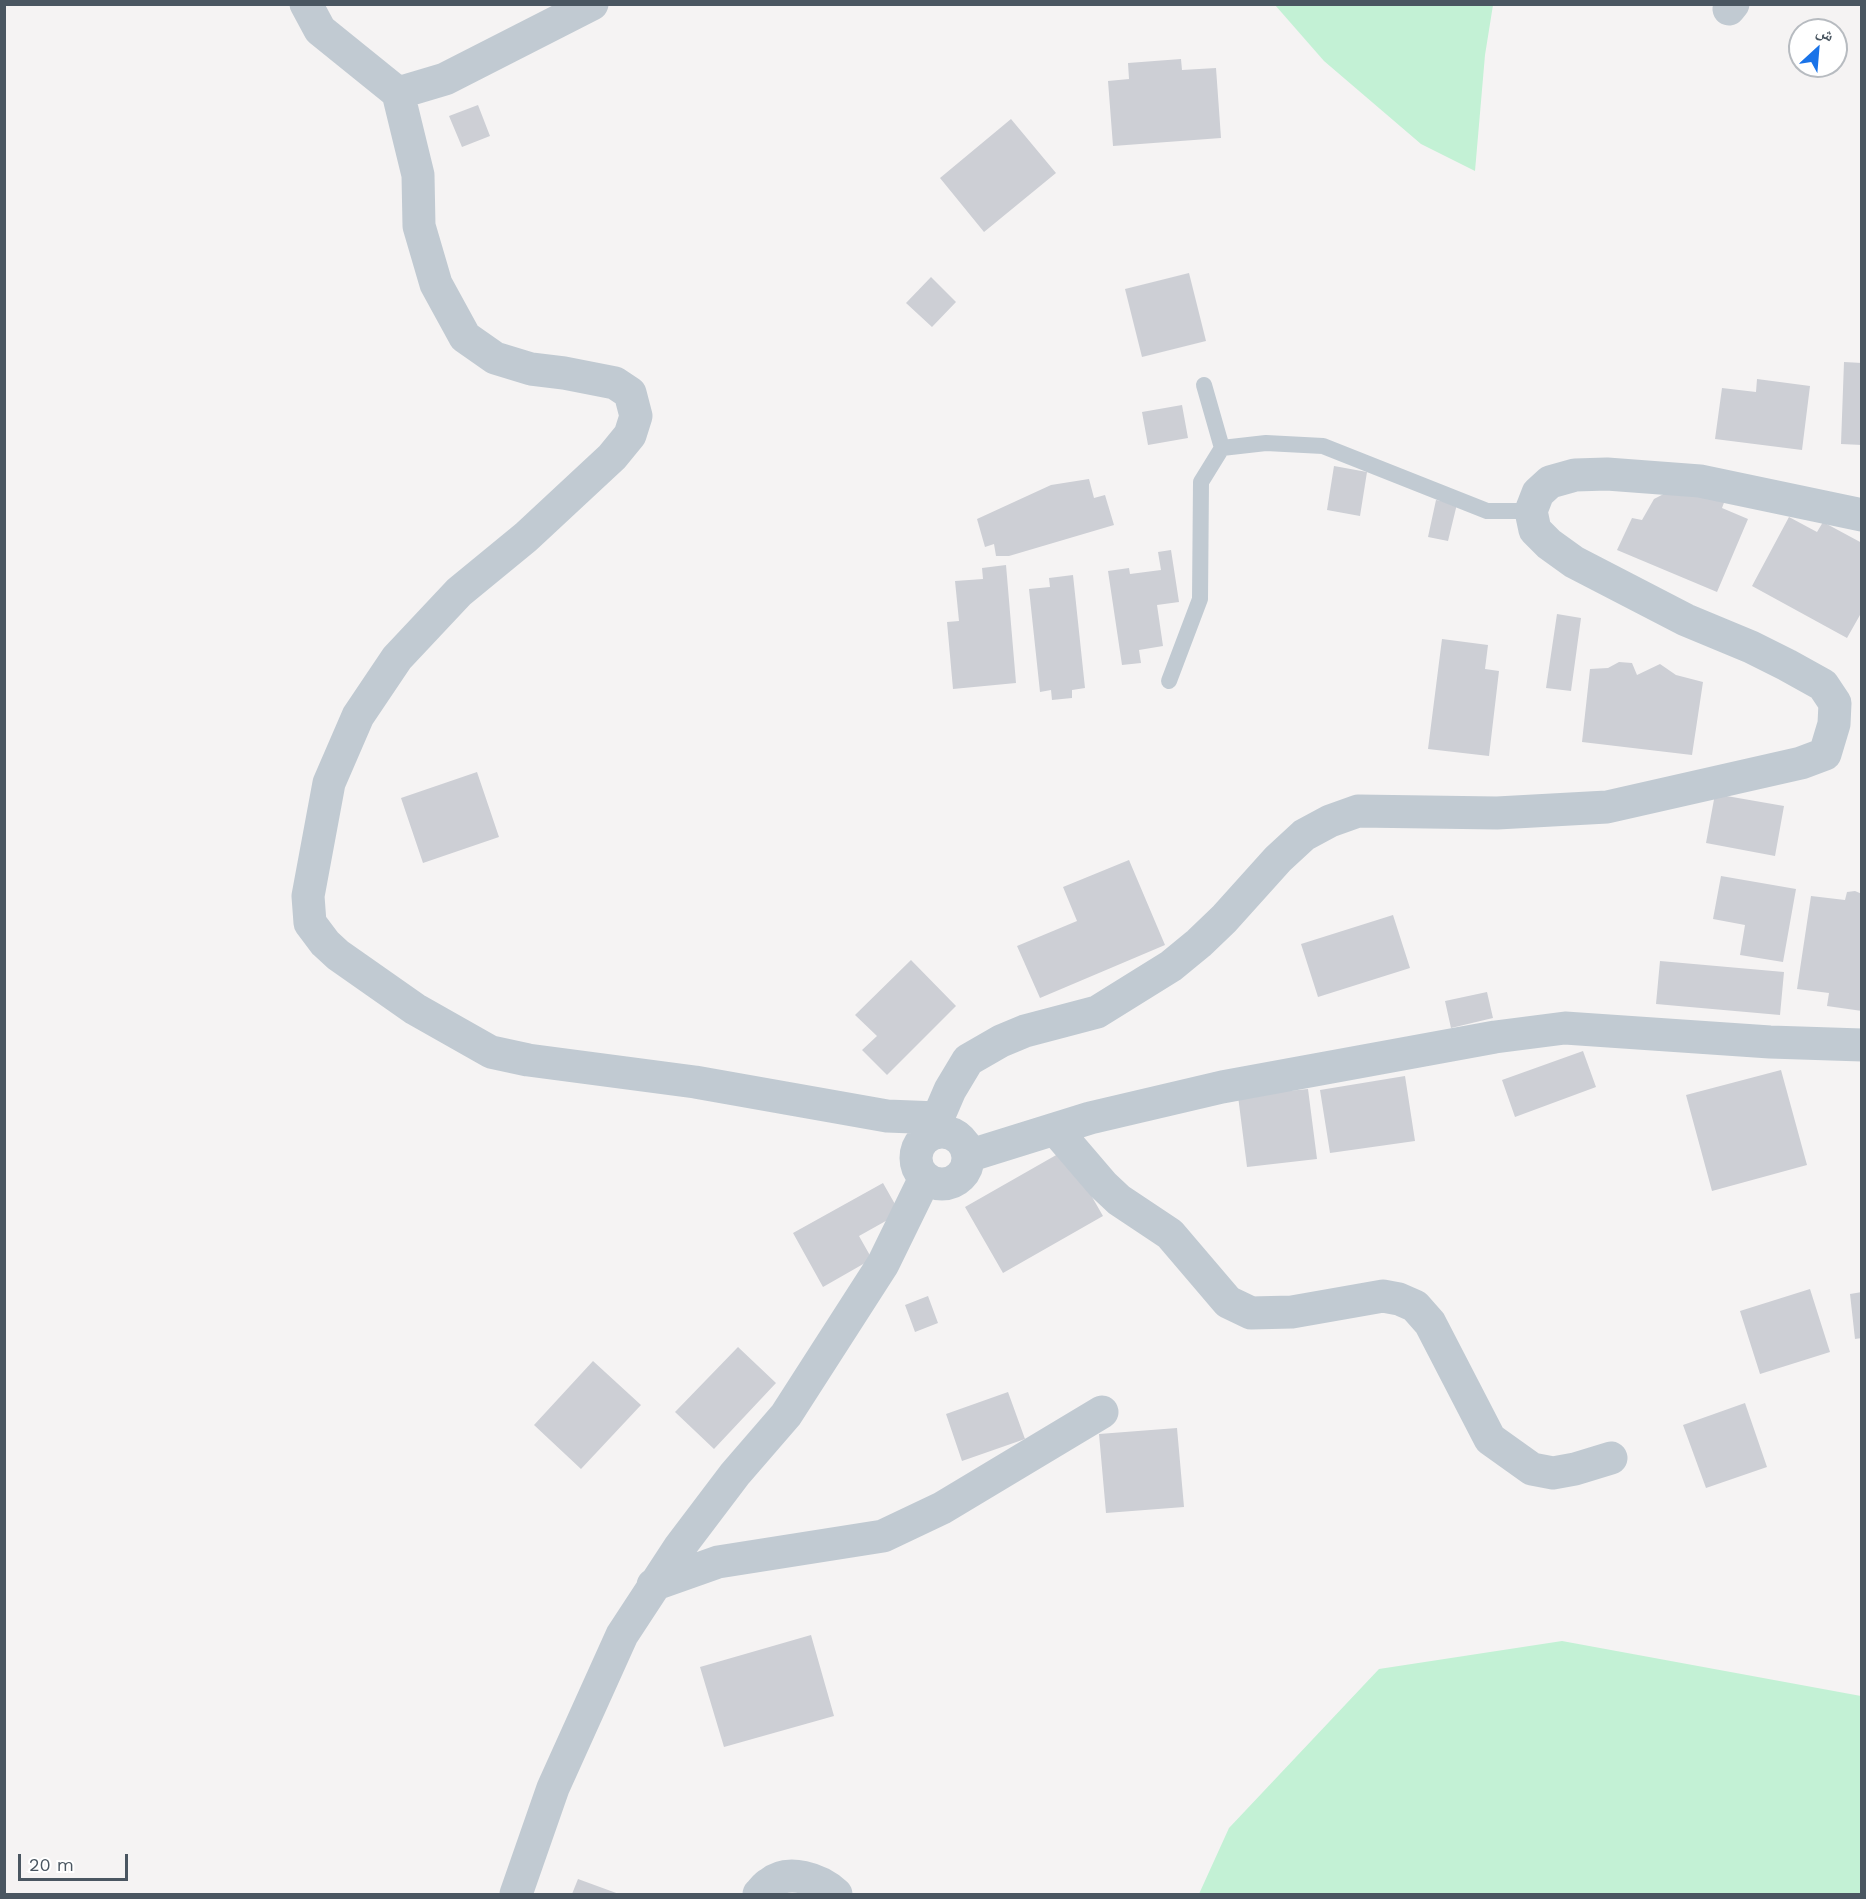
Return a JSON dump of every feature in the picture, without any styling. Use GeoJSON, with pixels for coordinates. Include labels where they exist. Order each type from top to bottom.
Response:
{"type":"FeatureCollection","features":[{"type":"Feature","properties":{"kind":"street"},"geometry":{"type":"LineString","coordinates":[[306,4],[320,30],[398,93],[418,175],[419,226],[436,284],[465,337],[495,358],[531,369],[615,383],[630,393],[636,416],[630,435],[612,457],[526,537],[459,592],[397,658],[358,716],[329,783],[308,896],[310,923],[338,955],[415,1009],[491,1052],[528,1060],[695,1082],[935,1126],[955,1136],[966,1148],[968,1156],[964,1172],[951,1183],[933,1182],[925,1178],[916,1162],[916,1154],[924,1139],[935,1126],[968,1060],[977,1053],[1025,1031],[1097,1012],[1147,982],[1199,943],[1248,894],[1278,859],[1304,835],[1330,821],[1358,811],[1497,813],[1607,807],[1801,763],[1825,754],[1833,724],[1835,703],[1823,685],[1760,651],[1686,620],[1574,562],[1549,544],[1535,530],[1531,511],[1538,493],[1550,482],[1575,475],[1607,474],[1700,481],[1862,515]]}},
{"type":"Feature","properties":{"kind":"street"},"geometry":{"type":"LineString","coordinates":[[398,93],[445,79],[592,4]]}},
{"type":"Feature","properties":{"kind":"street"},"geometry":{"type":"LineString","coordinates":[[968,1156],[1090,1118],[1222,1087],[1495,1037],[1565,1028],[1770,1042],[1862,1045]]}},
{"type":"Feature","properties":{"kind":"street"},"geometry":{"type":"LineString","coordinates":[[1055,1129],[1111,1193],[1170,1234],[1228,1302],[1251,1313],[1292,1312],[1383,1296],[1398,1299],[1415,1306],[1430,1323],[1490,1440],[1532,1469],[1553,1473],[1611,1458]]}},
{"type":"Feature","properties":{"kind":"street"},"geometry":{"type":"LineString","coordinates":[[516,1894],[554,1788],[586,1711],[622,1635],[653,1585],[735,1474],[786,1415],[883,1264],[925,1178]]}},
{"type":"Feature","properties":{"kind":"street"},"geometry":{"type":"LineString","coordinates":[[653,1585],[718,1562],[883,1536],[942,1508],[1102,1412]]}},
{"type":"Feature","properties":{"kind":"street"},"geometry":{"type":"LineString","coordinates":[[759,1894],[770,1882],[801,1876],[813,1880],[836,1894]]}},
{"type":"Feature","properties":{"kind":"lane"},"geometry":{"type":"LineString","coordinates":[[1168,681],[1200,598],[1201,482],[1222,448],[1204,385]]}},
{"type":"Feature","properties":{"kind":"lane"},"geometry":{"type":"LineString","coordinates":[[1222,448],[1266,443],[1323,446],[1487,511],[1531,511]]}},
{"type":"Feature","properties":{"kind":"green space"},"geometry":{"type":"Polygon","coordinates":[[[1275,5],[1493,5],[1485,55],[1475,171],[1421,144],[1324,61],[1275,5]]]}},
{"type":"Feature","properties":{"kind":"green space"},"geometry":{"type":"Polygon","coordinates":[[[1562,1641],[1861,1696],[1861,1894],[1199,1894],[1229,1828],[1379,1669],[1562,1641]]]}},
{"type":"Feature","properties":{"kind":"building"},"geometry":{"type":"Polygon","coordinates":[[[1181,59],[1182,70],[1216,68],[1221,138],[1113,146],[1108,81],[1129,79],[1128,63],[1181,59]]]}},
{"type":"Feature","properties":{"kind":"building"},"geometry":{"type":"Polygon","coordinates":[[[478,105],[490,136],[462,147],[449,116],[478,105]]]}},
{"type":"Feature","properties":{"kind":"building"},"geometry":{"type":"Polygon","coordinates":[[[1011,119],[1056,173],[984,232],[940,178],[1011,119]]]}},
{"type":"Feature","properties":{"kind":"building"},"geometry":{"type":"Polygon","coordinates":[[[1189,273],[1206,341],[1142,357],[1125,289],[1189,273]]]}},
{"type":"Feature","properties":{"kind":"building"},"geometry":{"type":"Polygon","coordinates":[[[931,277],[956,302],[932,327],[906,303],[931,277]]]}},
{"type":"Feature","properties":{"kind":"building"},"geometry":{"type":"Polygon","coordinates":[[[1844,362],[1862,363],[1862,445],[1841,444],[1844,362]]]}},
{"type":"Feature","properties":{"kind":"building"},"geometry":{"type":"Polygon","coordinates":[[[1757,379],[1810,386],[1802,450],[1715,439],[1722,388],[1756,392],[1757,379]]]}},
{"type":"Feature","properties":{"kind":"building"},"geometry":{"type":"Polygon","coordinates":[[[1182,405],[1188,438],[1148,445],[1142,412],[1182,405]]]}},
{"type":"Feature","properties":{"kind":"building"},"geometry":{"type":"Polygon","coordinates":[[[1334,466],[1367,472],[1360,516],[1327,510],[1334,466]]]}},
{"type":"Feature","properties":{"kind":"building"},"geometry":{"type":"Polygon","coordinates":[[[1089,479],[1094,498],[1105,495],[1114,525],[1009,556],[996,556],[994,544],[985,547],[977,519],[1051,485],[1089,479]]]}},
{"type":"Feature","properties":{"kind":"building"},"geometry":{"type":"Polygon","coordinates":[[[1683,484],[1725,500],[1722,508],[1748,519],[1717,592],[1617,550],[1632,518],[1642,520],[1654,499],[1683,484]]]}},
{"type":"Feature","properties":{"kind":"building"},"geometry":{"type":"Polygon","coordinates":[[[1436,500],[1457,504],[1448,541],[1428,537],[1436,500]]]}},
{"type":"Feature","properties":{"kind":"building"},"geometry":{"type":"Polygon","coordinates":[[[1789,517],[1817,532],[1823,522],[1862,543],[1862,616],[1860,615],[1847,638],[1752,586],[1789,517]]]}},
{"type":"Feature","properties":{"kind":"building"},"geometry":{"type":"Polygon","coordinates":[[[1171,550],[1179,602],[1157,605],[1163,646],[1139,650],[1141,663],[1122,665],[1108,571],[1129,568],[1130,574],[1161,570],[1158,552],[1171,550]]]}},
{"type":"Feature","properties":{"kind":"building"},"geometry":{"type":"Polygon","coordinates":[[[1006,565],[1016,683],[953,689],[947,622],[959,621],[955,581],[983,579],[982,568],[1006,565]]]}},
{"type":"Feature","properties":{"kind":"building"},"geometry":{"type":"Polygon","coordinates":[[[1073,575],[1085,688],[1072,690],[1072,698],[1052,700],[1051,690],[1040,692],[1029,589],[1050,587],[1049,578],[1073,575]]]}},
{"type":"Feature","properties":{"kind":"building"},"geometry":{"type":"Polygon","coordinates":[[[1557,614],[1581,618],[1571,691],[1546,688],[1557,614]]]}},
{"type":"Feature","properties":{"kind":"building"},"geometry":{"type":"Polygon","coordinates":[[[1442,639],[1488,645],[1485,669],[1499,671],[1489,756],[1428,749],[1442,639]]]}},
{"type":"Feature","properties":{"kind":"building"},"geometry":{"type":"Polygon","coordinates":[[[1619,662],[1632,663],[1637,675],[1660,664],[1676,675],[1703,682],[1692,755],[1582,742],[1590,669],[1608,668],[1619,662]]]}},
{"type":"Feature","properties":{"kind":"building"},"geometry":{"type":"Polygon","coordinates":[[[477,772],[499,837],[423,863],[401,798],[477,772]]]}},
{"type":"Feature","properties":{"kind":"building"},"geometry":{"type":"Polygon","coordinates":[[[1715,794],[1784,806],[1775,856],[1706,843],[1715,794]]]}},
{"type":"Feature","properties":{"kind":"building"},"geometry":{"type":"Polygon","coordinates":[[[1129,860],[1165,945],[1040,998],[1017,946],[1077,921],[1063,887],[1129,860]]]}},
{"type":"Feature","properties":{"kind":"building"},"geometry":{"type":"Polygon","coordinates":[[[1721,876],[1796,889],[1783,962],[1740,955],[1745,925],[1713,919],[1721,876]]]}},
{"type":"Feature","properties":{"kind":"building"},"geometry":{"type":"Polygon","coordinates":[[[1855,891],[1862,894],[1862,1011],[1827,1006],[1829,993],[1797,989],[1811,896],[1845,900],[1847,892],[1855,891]]]}},
{"type":"Feature","properties":{"kind":"building"},"geometry":{"type":"Polygon","coordinates":[[[1393,915],[1410,968],[1318,997],[1301,944],[1393,915]]]}},
{"type":"Feature","properties":{"kind":"building"},"geometry":{"type":"Polygon","coordinates":[[[911,960],[956,1006],[887,1075],[862,1050],[877,1036],[855,1015],[911,960]]]}},
{"type":"Feature","properties":{"kind":"building"},"geometry":{"type":"Polygon","coordinates":[[[1660,961],[1784,972],[1780,1015],[1656,1004],[1660,961]]]}},
{"type":"Feature","properties":{"kind":"building"},"geometry":{"type":"Polygon","coordinates":[[[1487,992],[1493,1018],[1451,1028],[1445,1001],[1487,992]]]}},
{"type":"Feature","properties":{"kind":"building"},"geometry":{"type":"Polygon","coordinates":[[[1583,1051],[1596,1087],[1515,1117],[1502,1080],[1583,1051]]]}},
{"type":"Feature","properties":{"kind":"building"},"geometry":{"type":"Polygon","coordinates":[[[1781,1070],[1807,1165],[1712,1191],[1686,1095],[1781,1070]]]}},
{"type":"Feature","properties":{"kind":"building"},"geometry":{"type":"Polygon","coordinates":[[[1405,1076],[1415,1141],[1330,1153],[1320,1090],[1405,1076]]]}},
{"type":"Feature","properties":{"kind":"building"},"geometry":{"type":"Polygon","coordinates":[[[1308,1089],[1317,1159],[1247,1167],[1238,1096],[1308,1089]]]}},
{"type":"Feature","properties":{"kind":"building"},"geometry":{"type":"Polygon","coordinates":[[[1065,1150],[1103,1216],[1003,1273],[965,1207],[1065,1150]]]}},
{"type":"Feature","properties":{"kind":"building"},"geometry":{"type":"Polygon","coordinates":[[[883,1183],[900,1213],[859,1236],[872,1259],[823,1287],[793,1233],[883,1183]]]}},
{"type":"Feature","properties":{"kind":"building"},"geometry":{"type":"Polygon","coordinates":[[[1810,1289],[1830,1352],[1760,1374],[1740,1311],[1810,1289]]]}},
{"type":"Feature","properties":{"kind":"building"},"geometry":{"type":"Polygon","coordinates":[[[1862,1292],[1862,1338],[1855,1339],[1850,1294],[1862,1292]]]}},
{"type":"Feature","properties":{"kind":"building"},"geometry":{"type":"Polygon","coordinates":[[[928,1296],[938,1323],[915,1332],[905,1305],[928,1296]]]}},
{"type":"Feature","properties":{"kind":"building"},"geometry":{"type":"Polygon","coordinates":[[[738,1347],[776,1383],[714,1449],[675,1412],[738,1347]]]}},
{"type":"Feature","properties":{"kind":"building"},"geometry":{"type":"Polygon","coordinates":[[[593,1361],[641,1405],[581,1469],[534,1425],[593,1361]]]}},
{"type":"Feature","properties":{"kind":"building"},"geometry":{"type":"Polygon","coordinates":[[[1008,1392],[1025,1439],[962,1461],[946,1414],[1008,1392]]]}},
{"type":"Feature","properties":{"kind":"building"},"geometry":{"type":"Polygon","coordinates":[[[1745,1403],[1767,1467],[1706,1488],[1683,1425],[1745,1403]]]}},
{"type":"Feature","properties":{"kind":"building"},"geometry":{"type":"Polygon","coordinates":[[[1177,1428],[1184,1507],[1106,1513],[1099,1434],[1177,1428]]]}},
{"type":"Feature","properties":{"kind":"building"},"geometry":{"type":"Polygon","coordinates":[[[811,1635],[834,1716],[724,1747],[700,1667],[811,1635]]]}},
{"type":"Feature","properties":{"kind":"building"},"geometry":{"type":"Polygon","coordinates":[[[578,1879],[619,1894],[572,1894],[578,1879]]]}}]}
